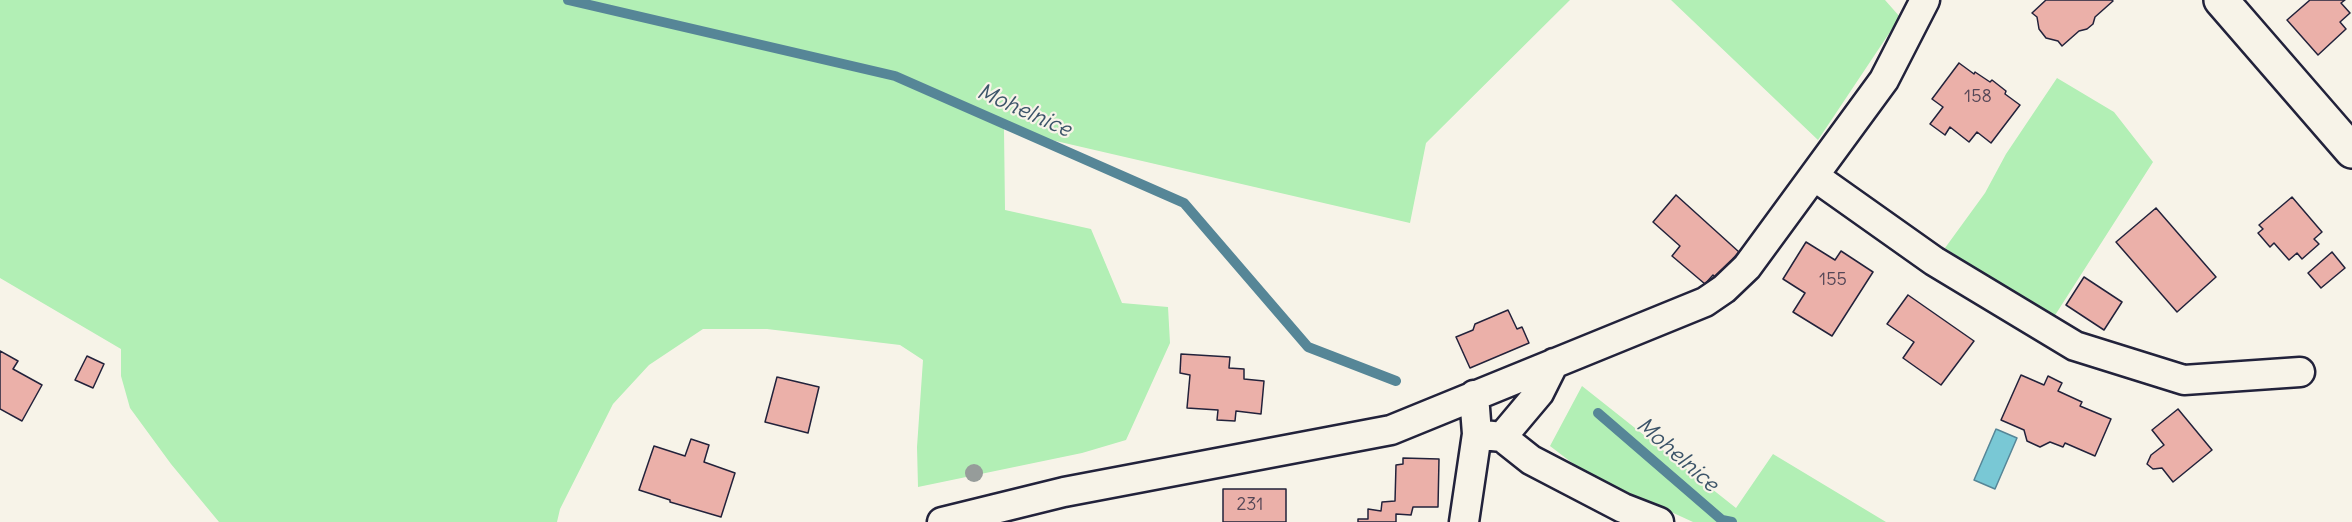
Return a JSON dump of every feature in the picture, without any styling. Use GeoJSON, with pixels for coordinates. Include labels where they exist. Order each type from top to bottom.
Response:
{"type":"FeatureCollection","features":[{"type":"Feature","properties":{"kind":"main road"},"geometry":{"type":"LineString","coordinates":[[2221,0],[2352,151]]}},
{"type":"Feature","properties":{"kind":"street"},"geometry":{"type":"LineString","coordinates":[[942,522],[1064,492],[1391,430],[1705,302],[1724,290],[1747,267],[1884,80],[1925,0]]}},
{"type":"Feature","properties":{"kind":"street"},"geometry":{"type":"LineString","coordinates":[[1814,176],[1934,261],[2075,346],[2184,381],[2300,372]]}},
{"type":"Feature","properties":{"kind":"street"},"geometry":{"type":"LineString","coordinates":[[1464,522],[1489,435],[1539,393],[1554,363]]}},
{"type":"Feature","properties":{"kind":"street"},"geometry":{"type":"LineString","coordinates":[[1474,395],[1489,435],[1531,460],[1623,508],[1659,522]]}},
{"type":"Feature","properties":{"kind":"green space"},"geometry":{"type":"Polygon","coordinates":[[[0,0],[1570,0],[1426,143],[1410,223],[1004,129],[1005,210],[1091,229],[1122,303],[1168,307],[1170,343],[1126,440],[1082,453],[918,487],[917,447],[923,360],[900,345],[767,329],[703,329],[649,365],[613,404],[560,509],[557,522],[219,522],[171,464],[130,408],[121,376],[121,349],[0,278],[0,0]]]}},
{"type":"Feature","properties":{"kind":"green space"},"geometry":{"type":"Polygon","coordinates":[[[1671,0],[1885,0],[1900,17],[1818,140],[1671,0]]]}},
{"type":"Feature","properties":{"kind":"green space"},"geometry":{"type":"Polygon","coordinates":[[[2057,78],[2114,112],[2153,162],[2052,320],[1945,248],[1985,193],[2006,154],[2057,78]]]}},
{"type":"Feature","properties":{"kind":"green space"},"geometry":{"type":"Polygon","coordinates":[[[1582,386],[1736,508],[1773,454],[1886,522],[1693,522],[1584,472],[1550,446],[1582,386]]]}},
{"type":"Feature","properties":{"kind":"water"},"geometry":{"type":"Polygon","coordinates":[[[1996,429],[2017,438],[1995,489],[1974,480],[1996,429]]]}},
{"type":"Feature","properties":{"kind":"building"},"geometry":{"type":"Polygon","coordinates":[[[2046,0],[2113,1],[2095,17],[2093,24],[2079,31],[2062,46],[2058,41],[2046,38],[2039,29],[2037,17],[2032,13],[2046,0]]]}},
{"type":"Feature","properties":{"kind":"building"},"geometry":{"type":"Polygon","coordinates":[[[2310,0],[2345,0],[2341,3],[2350,13],[2340,22],[2346,29],[2318,55],[2287,20],[2310,0]]]}},
{"type":"Feature","properties":{"kind":"building"},"geometry":{"type":"Polygon","coordinates":[[[1959,63],[1974,74],[1975,72],[1990,82],[1992,80],[2020,105],[1991,143],[1977,132],[1969,142],[1950,127],[1945,135],[1930,124],[1943,107],[1932,99],[1959,63]]]}},
{"type":"Feature","properties":{"kind":"building"},"geometry":{"type":"Polygon","coordinates":[[[1676,195],[1739,252],[1716,278],[1713,275],[1705,284],[1672,256],[1680,246],[1653,222],[1676,195]]]}},
{"type":"Feature","properties":{"kind":"building"},"geometry":{"type":"Polygon","coordinates":[[[2292,197],[2322,232],[2314,239],[2319,244],[2302,259],[2297,253],[2289,260],[2274,243],[2270,247],[2258,233],[2263,229],[2259,225],[2292,197]]]}},
{"type":"Feature","properties":{"kind":"building"},"geometry":{"type":"Polygon","coordinates":[[[2156,208],[2216,277],[2177,312],[2116,242],[2156,208]]]}},
{"type":"Feature","properties":{"kind":"building"},"geometry":{"type":"Polygon","coordinates":[[[1806,242],[1835,260],[1841,251],[1873,272],[1832,336],[1793,312],[1805,293],[1783,279],[1806,242]]]}},
{"type":"Feature","properties":{"kind":"building"},"geometry":{"type":"Polygon","coordinates":[[[2332,252],[2345,268],[2321,288],[2308,273],[2332,252]]]}},
{"type":"Feature","properties":{"kind":"building"},"geometry":{"type":"Polygon","coordinates":[[[2084,277],[2122,302],[2104,330],[2066,305],[2084,277]]]}},
{"type":"Feature","properties":{"kind":"building"},"geometry":{"type":"Polygon","coordinates":[[[1908,295],[1974,341],[1941,385],[1903,358],[1914,342],[1887,324],[1908,295]]]}},
{"type":"Feature","properties":{"kind":"building"},"geometry":{"type":"Polygon","coordinates":[[[1508,310],[1517,329],[1522,327],[1529,343],[1470,368],[1456,337],[1473,330],[1475,324],[1508,310]]]}},
{"type":"Feature","properties":{"kind":"building"},"geometry":{"type":"Polygon","coordinates":[[[0,351],[18,361],[13,369],[42,385],[22,421],[0,409],[0,351]]]}},
{"type":"Feature","properties":{"kind":"building"},"geometry":{"type":"Polygon","coordinates":[[[1181,354],[1230,357],[1229,368],[1244,369],[1244,379],[1264,381],[1261,414],[1236,411],[1235,421],[1217,420],[1218,410],[1187,408],[1190,375],[1180,373],[1181,354]]]}},
{"type":"Feature","properties":{"kind":"building"},"geometry":{"type":"Polygon","coordinates":[[[87,356],[104,364],[93,388],[75,380],[87,356]]]}},
{"type":"Feature","properties":{"kind":"building"},"geometry":{"type":"Polygon","coordinates":[[[2021,375],[2044,385],[2048,376],[2062,383],[2058,391],[2082,402],[2080,406],[2111,419],[2095,456],[2065,443],[2063,447],[2050,442],[2040,447],[2027,441],[2024,430],[2001,420],[2021,375]]]}},
{"type":"Feature","properties":{"kind":"building"},"geometry":{"type":"Polygon","coordinates":[[[777,377],[819,387],[808,433],[765,422],[777,377]]]}},
{"type":"Feature","properties":{"kind":"building"},"geometry":{"type":"Polygon","coordinates":[[[2178,409],[2212,450],[2173,482],[2162,468],[2153,469],[2147,464],[2151,455],[2164,445],[2152,430],[2178,409]]]}},
{"type":"Feature","properties":{"kind":"building"},"geometry":{"type":"Polygon","coordinates":[[[691,439],[709,445],[704,462],[735,473],[721,517],[639,490],[654,446],[685,456],[691,439]]]}},
{"type":"Feature","properties":{"kind":"building"},"geometry":{"type":"Polygon","coordinates":[[[1403,458],[1439,459],[1438,507],[1413,507],[1411,515],[1396,514],[1396,522],[1358,522],[1358,519],[1368,519],[1368,509],[1381,511],[1382,502],[1395,501],[1396,465],[1403,464],[1403,458]]]}},
{"type":"Feature","properties":{"kind":"building"},"geometry":{"type":"Polygon","coordinates":[[[1223,489],[1286,489],[1286,522],[1223,522],[1223,489]]]}},
{"type":"Feature","properties":{"kind":"waterway","name":"Mohelnice"},"geometry":{"type":"LineString","coordinates":[[568,0],[895,76],[1184,203],[1308,347],[1396,381]]}},
{"type":"Feature","properties":{"kind":"waterway","name":"Mohelnice"},"geometry":{"type":"LineString","coordinates":[[1598,413],[1722,520],[1732,522]]}}]}
